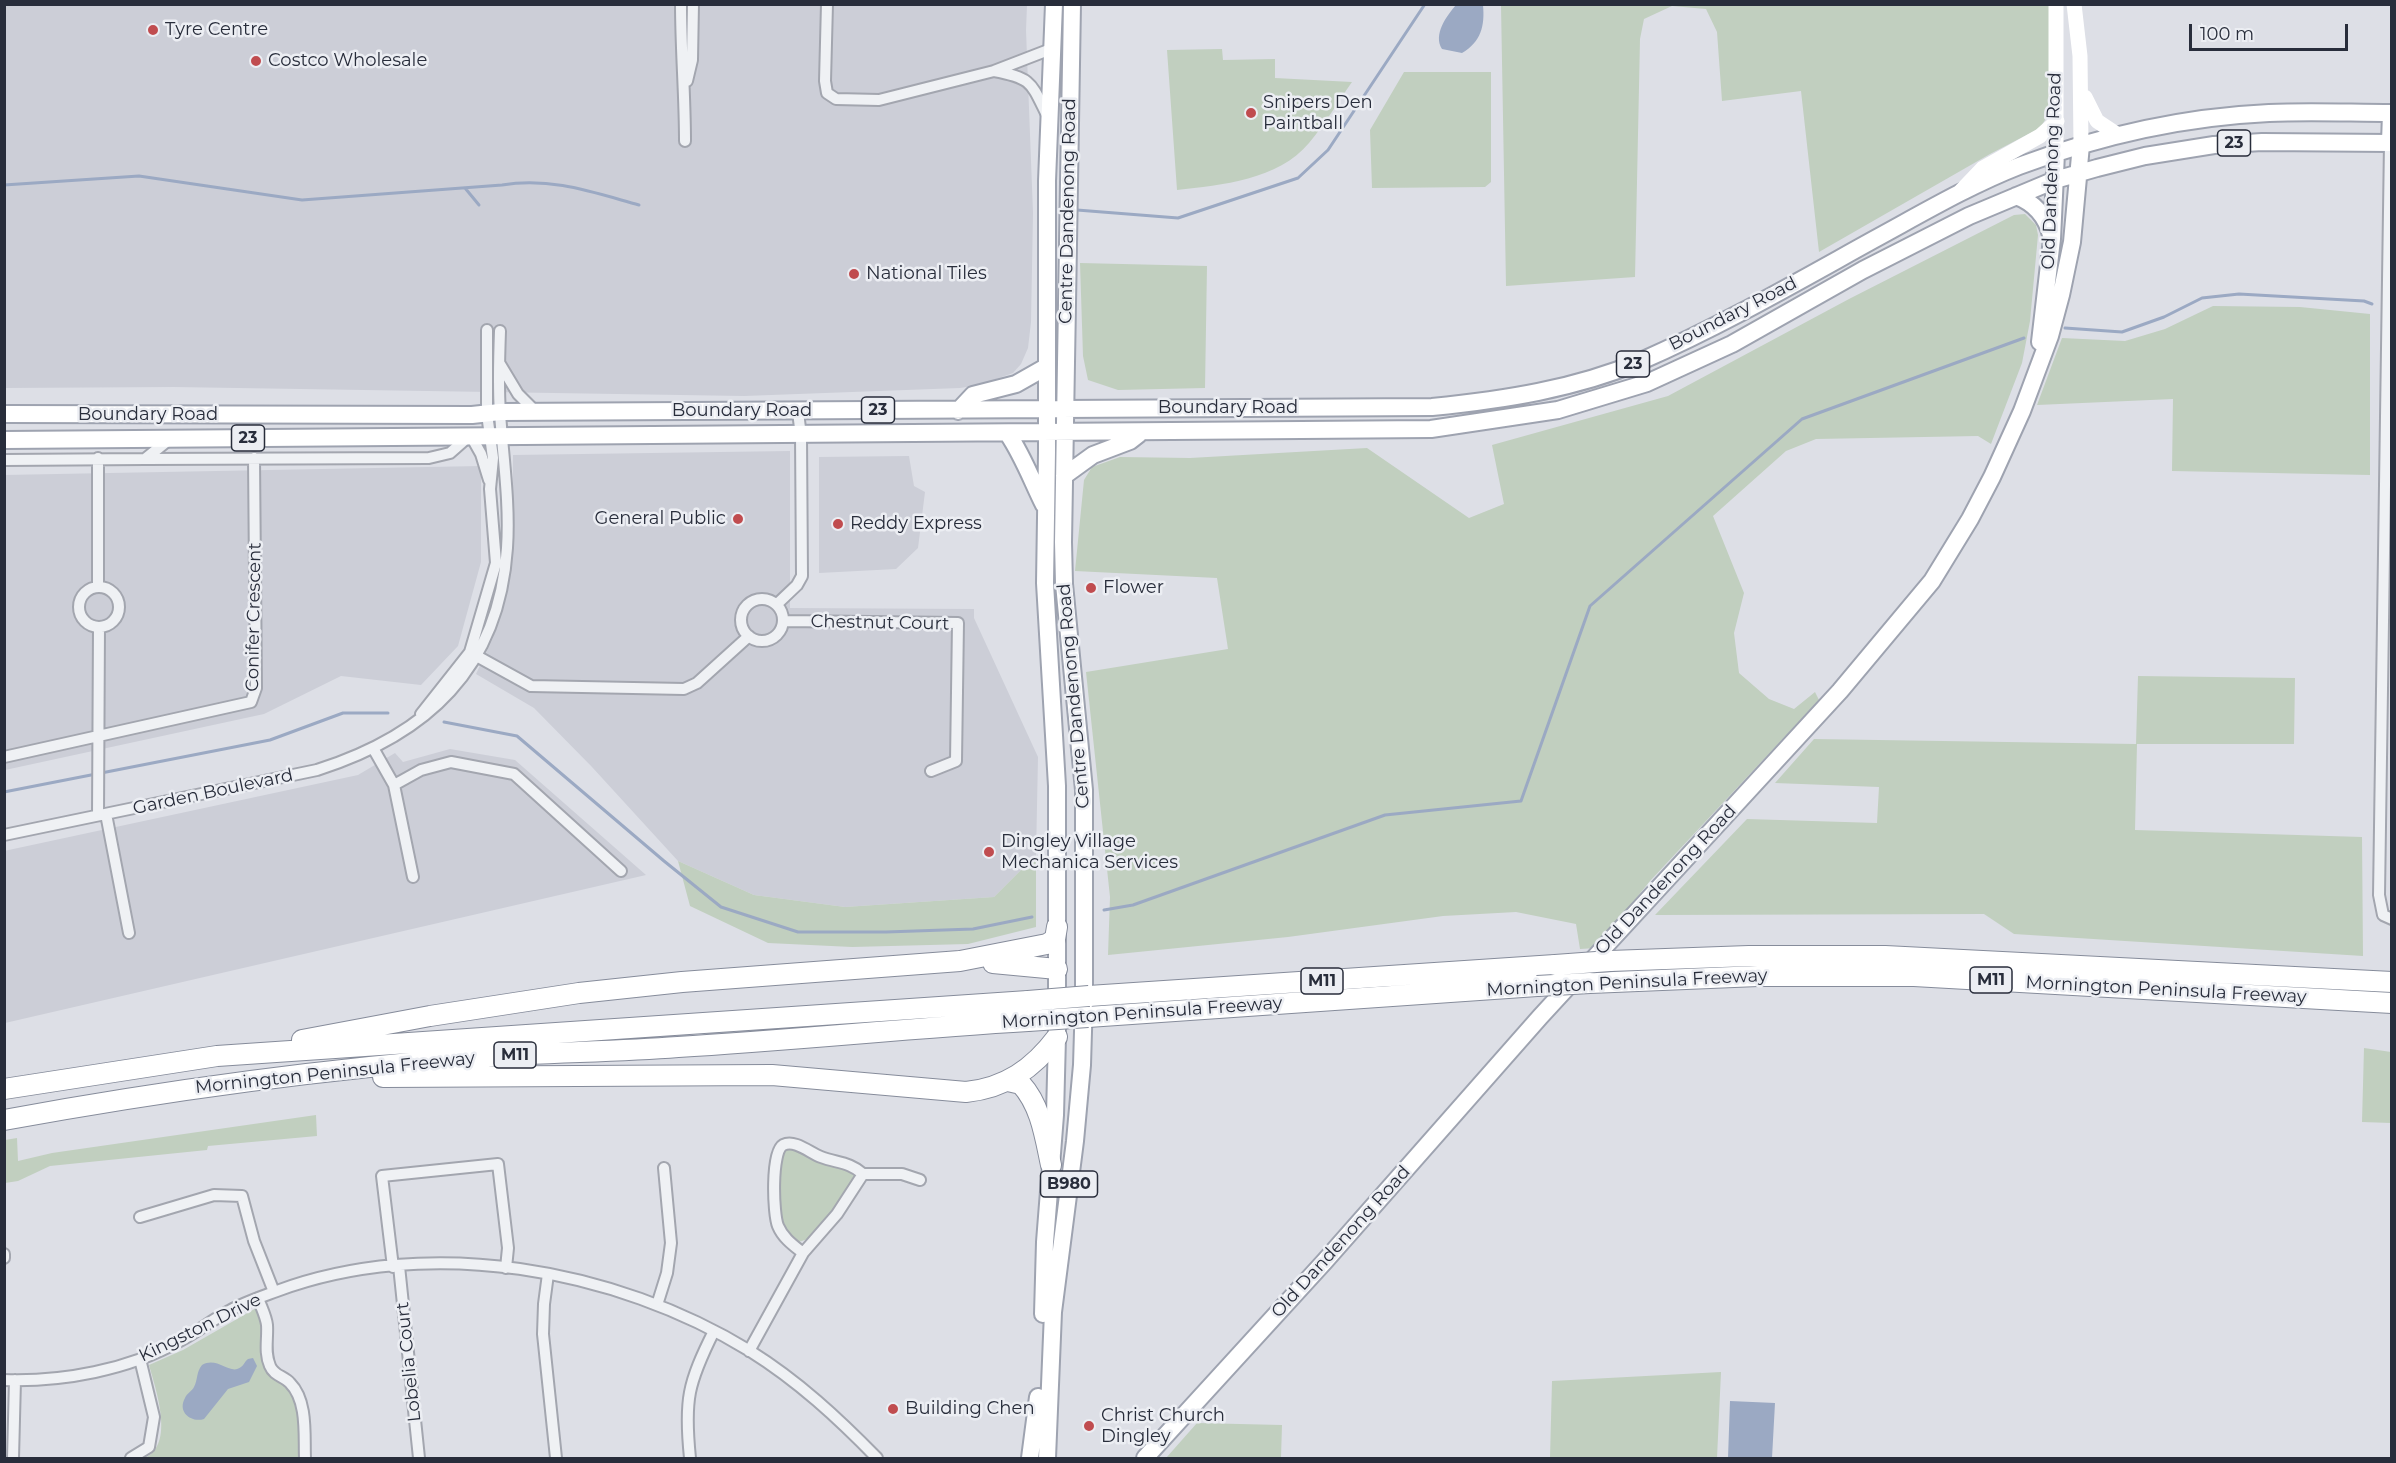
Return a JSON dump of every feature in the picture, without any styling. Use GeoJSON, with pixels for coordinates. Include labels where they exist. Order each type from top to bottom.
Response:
{"type":"FeatureCollection","features":[{"type":"Feature","properties":{"kind":"highway"},"geometry":{"type":"LineString","coordinates":[[217,1056],[430,1016],[579,993],[682,982],[960,961],[1047,944],[1055,939],[1057,927]]}},
{"type":"Feature","properties":{"kind":"highway","name":"Mornington Peninsula Freeway"},"geometry":{"type":"LineString","coordinates":[[4,1119],[85,1105],[291,1077],[481,1057],[675,1048],[1028,1021],[1086,1002],[1610,961],[1749,956],[1885,956],[2391,982]]}},
{"type":"Feature","properties":{"kind":"highway"},"geometry":{"type":"LineString","coordinates":[[960,961],[1057,969]]}},
{"type":"Feature","properties":{"kind":"highway","name":"Mornington Peninsula Freeway"},"geometry":{"type":"LineString","coordinates":[[4,1089],[217,1056],[1028,1000],[1086,1002],[1758,976],[1914,976],[2391,1003]]}},
{"type":"Feature","properties":{"kind":"highway"},"geometry":{"type":"LineString","coordinates":[[291,1077],[772,1075],[966,1092],[992,1088],[1008,1081],[1041,1057],[1056,1037]]}},
{"type":"Feature","properties":{"kind":"highway"},"geometry":{"type":"LineString","coordinates":[[1008,1081],[1022,1084],[1034,1103],[1051,1165]]}},
{"type":"Feature","properties":{"kind":"main road","name":"Centre Dandenong Road"},"geometry":{"type":"LineString","coordinates":[[1030,1458],[1040,1374],[1045,1242],[1055,1115],[1057,786],[1046,625],[1048,117],[1054,4]]}},
{"type":"Feature","properties":{"kind":"main road","name":"Centre Dandenong Road"},"geometry":{"type":"LineString","coordinates":[[1047,1458],[1052,1332],[1060,1244],[1075,1141],[1086,1002],[1084,790],[1064,584],[1072,4]]}},
{"type":"Feature","properties":{"kind":"main road","name":"Old Dandenong Road"},"geometry":{"type":"LineString","coordinates":[[2036,372],[2052,239],[2056,153],[2056,4]]}},
{"type":"Feature","properties":{"kind":"main road","name":"Old Dandenong Road"},"geometry":{"type":"LineString","coordinates":[[1145,1458],[1325,1261],[1540,1017],[1840,691],[1932,581],[1970,519],[2008,443],[2052,329],[2061,295],[2072,242],[2081,145],[2081,89],[2074,4]]}},
{"type":"Feature","properties":{"kind":"main road"},"geometry":{"type":"LineString","coordinates":[[2081,89],[2094,118],[2118,135]]}},
{"type":"Feature","properties":{"kind":"main road","name":"Boundary Road"},"geometry":{"type":"LineString","coordinates":[[4,414],[1432,407],[1495,400],[1558,388],[1639,362],[1717,325],[1961,191],[2056,153],[2118,135],[2194,120],[2269,113],[2391,113]]}},
{"type":"Feature","properties":{"kind":"main road"},"geometry":{"type":"LineString","coordinates":[[2391,113],[2391,143]]}},
{"type":"Feature","properties":{"kind":"main road"},"geometry":{"type":"LineString","coordinates":[[1961,191],[1983,168],[2040,136],[2056,121]]}},
{"type":"Feature","properties":{"kind":"main road","name":"Boundary Road"},"geometry":{"type":"LineString","coordinates":[[4,441],[1431,429],[1558,410],[1647,383],[1732,344],[1863,270],[1935,233],[2055,180],[2145,156],[2214,145],[2262,142],[2391,143]]}},
{"type":"Feature","properties":{"kind":"main road"},"geometry":{"type":"LineString","coordinates":[[2016,196],[2030,202],[2037,209],[2048,224],[2052,239]]}},
{"type":"Feature","properties":{"kind":"main road"},"geometry":{"type":"LineString","coordinates":[[958,411],[973,395],[1016,384],[1046,367]]}},
{"type":"Feature","properties":{"kind":"main road"},"geometry":{"type":"LineString","coordinates":[[803,411],[820,424],[841,435]]}},
{"type":"Feature","properties":{"kind":"main road"},"geometry":{"type":"LineString","coordinates":[[1047,472],[1064,474],[1093,455],[1130,441],[1142,432]]}},
{"type":"Feature","properties":{"kind":"main road"},"geometry":{"type":"LineString","coordinates":[[1008,434],[1022,454],[1046,507]]}},
{"type":"Feature","properties":{"kind":"main road"},"geometry":{"type":"LineString","coordinates":[[1056,1037],[1086,1002],[1071,978],[1057,969]]}},
{"type":"Feature","properties":{"kind":"street"},"geometry":{"type":"LineString","coordinates":[[681,4],[681,60],[685,88],[684,141]]}},
{"type":"Feature","properties":{"kind":"street"},"geometry":{"type":"LineString","coordinates":[[685,88],[692,60],[693,4]]}},
{"type":"Feature","properties":{"kind":"street"},"geometry":{"type":"LineString","coordinates":[[827,4],[825,81],[827,93],[836,99],[879,100],[994,71],[1051,49]]}},
{"type":"Feature","properties":{"kind":"street"},"geometry":{"type":"LineString","coordinates":[[994,71],[1017,75],[1028,81],[1037,92],[1048,117]]}},
{"type":"Feature","properties":{"kind":"street"},"geometry":{"type":"LineString","coordinates":[[2391,143],[2379,895],[2383,915],[2391,919]]}},
{"type":"Feature","properties":{"kind":"street"},"geometry":{"type":"LineString","coordinates":[[487,330],[493,413]]}},
{"type":"Feature","properties":{"kind":"street"},"geometry":{"type":"LineString","coordinates":[[493,413],[500,331]]}},
{"type":"Feature","properties":{"kind":"street"},"geometry":{"type":"LineString","coordinates":[[499,361],[518,394],[536,412]]}},
{"type":"Feature","properties":{"kind":"street"},"geometry":{"type":"LineString","coordinates":[[777,604],[797,585],[801,576],[803,411]]}},
{"type":"Feature","properties":{"kind":"street","name":"Garden Boulevard"},"geometry":{"type":"LineString","coordinates":[[4,836],[317,770],[351,759],[373,748],[434,709],[474,654],[494,618],[507,549],[507,490],[493,413]]}},
{"type":"Feature","properties":{"kind":"street","name":"Garden Boulevard"},"geometry":{"type":"LineString","coordinates":[[474,654],[496,563],[490,489],[497,437]]}},
{"type":"Feature","properties":{"kind":"street"},"geometry":{"type":"LineString","coordinates":[[145,459],[171,438]]}},
{"type":"Feature","properties":{"kind":"street"},"geometry":{"type":"LineString","coordinates":[[4,460],[436,458],[450,453],[469,438],[481,454],[490,489]]}},
{"type":"Feature","properties":{"kind":"street","name":"Conifer Crescent"},"geometry":{"type":"LineString","coordinates":[[4,757],[251,702],[255,696],[254,458]]}},
{"type":"Feature","properties":{"kind":"street"},"geometry":{"type":"LineString","coordinates":[[98,459],[98,587]]}},
{"type":"Feature","properties":{"kind":"street"},"geometry":{"type":"LineString","coordinates":[[98,587],[105,588],[115,595],[119,607],[111,623],[99,627],[87,623],[79,607],[83,595],[98,587]]}},
{"type":"Feature","properties":{"kind":"street"},"geometry":{"type":"LineString","coordinates":[[763,598],[777,604],[784,621],[778,634],[772,639],[757,641],[749,636],[741,624],[744,609],[748,603],[763,598]]}},
{"type":"Feature","properties":{"kind":"street","name":"Chestnut Court"},"geometry":{"type":"LineString","coordinates":[[784,621],[958,623],[956,760],[931,771]]}},
{"type":"Feature","properties":{"kind":"street"},"geometry":{"type":"LineString","coordinates":[[99,627],[98,792],[129,933]]}},
{"type":"Feature","properties":{"kind":"street"},"geometry":{"type":"LineString","coordinates":[[474,654],[531,686],[684,689],[697,683],[749,636]]}},
{"type":"Feature","properties":{"kind":"street"},"geometry":{"type":"LineString","coordinates":[[373,748],[394,785],[413,877]]}},
{"type":"Feature","properties":{"kind":"street"},"geometry":{"type":"LineString","coordinates":[[394,785],[421,770],[452,762],[514,774],[621,871]]}},
{"type":"Feature","properties":{"kind":"street"},"geometry":{"type":"LineString","coordinates":[[803,1253],[781,1232],[774,1212],[775,1164],[780,1148],[786,1144],[797,1145],[825,1159],[849,1164],[863,1174],[902,1174],[920,1180]]}},
{"type":"Feature","properties":{"kind":"street","name":"Lobelia Court"},"geometry":{"type":"LineString","coordinates":[[419,1458],[396,1266],[382,1176],[498,1164],[508,1248],[506,1268]]}},
{"type":"Feature","properties":{"kind":"street"},"geometry":{"type":"LineString","coordinates":[[657,1305],[667,1273],[671,1243],[664,1168]]}},
{"type":"Feature","properties":{"kind":"street"},"geometry":{"type":"LineString","coordinates":[[748,1351],[803,1253],[837,1214],[863,1174]]}},
{"type":"Feature","properties":{"kind":"street"},"geometry":{"type":"LineString","coordinates":[[140,1216],[214,1195],[242,1196],[256,1247],[274,1292]]}},
{"type":"Feature","properties":{"kind":"street","name":"Kingston Drive"},"geometry":{"type":"LineString","coordinates":[[10,1380],[90,1373],[140,1359],[178,1342],[230,1310],[274,1292],[325,1276],[396,1266],[446,1264],[506,1268],[548,1274],[612,1289],[657,1305],[714,1331],[802,1388],[849,1428],[874,1458]]}},
{"type":"Feature","properties":{"kind":"street"},"geometry":{"type":"LineString","coordinates":[[548,1274],[543,1334],[556,1458]]}},
{"type":"Feature","properties":{"kind":"street"},"geometry":{"type":"LineString","coordinates":[[258,1298],[266,1321],[266,1348],[270,1366],[277,1375],[290,1382],[302,1410],[306,1429],[305,1458]]}},
{"type":"Feature","properties":{"kind":"street"},"geometry":{"type":"LineString","coordinates":[[690,1458],[687,1419],[690,1389],[699,1362],[714,1331]]}},
{"type":"Feature","properties":{"kind":"street"},"geometry":{"type":"LineString","coordinates":[[131,1458],[149,1447],[154,1417],[140,1359]]}},
{"type":"Feature","properties":{"kind":"street"},"geometry":{"type":"LineString","coordinates":[[10,1380],[13,1458]]}},
{"type":"Feature","properties":{"kind":"shaded area"},"geometry":{"type":"Polygon","coordinates":[[[4,5],[1027,5],[1033,213],[1031,322],[1028,348],[1021,364],[1013,373],[979,385],[960,388],[744,396],[174,387],[5,388],[4,5]]]}},
{"type":"Feature","properties":{"kind":"shaded area"},"geometry":{"type":"Polygon","coordinates":[[[790,451],[790,608],[974,609],[974,618],[1038,757],[1036,855],[994,897],[845,907],[754,895],[678,861],[534,708],[476,674],[493,638],[512,564],[513,455],[790,451]]]}},
{"type":"Feature","properties":{"kind":"shaded area"},"geometry":{"type":"Polygon","coordinates":[[[909,456],[914,486],[925,492],[918,548],[896,569],[819,573],[819,457],[909,456]]]}},
{"type":"Feature","properties":{"kind":"shaded area"},"geometry":{"type":"Polygon","coordinates":[[[481,466],[481,562],[458,646],[421,685],[341,676],[264,714],[5,770],[4,475],[481,466]]]}},
{"type":"Feature","properties":{"kind":"shaded area"},"geometry":{"type":"Polygon","coordinates":[[[450,749],[515,760],[646,875],[5,1023],[4,851],[358,775],[395,753],[403,762],[450,749]]]}},
{"type":"Feature","properties":{"kind":"green space"},"geometry":{"type":"Polygon","coordinates":[[[1501,5],[2049,5],[2050,112],[2040,128],[1819,252],[1801,91],[1722,101],[1717,32],[1706,9],[1672,6],[1644,19],[1640,39],[1635,277],[1506,286],[1501,5]]]}},
{"type":"Feature","properties":{"kind":"green space","name":"Snipers Den Paintball"},"geometry":{"type":"Polygon","coordinates":[[[1222,49],[1223,60],[1275,59],[1275,78],[1352,82],[1309,143],[1282,165],[1265,173],[1230,183],[1177,190],[1167,50],[1222,49]]]}},
{"type":"Feature","properties":{"kind":"green space","name":"Snipers Den Paintball"},"geometry":{"type":"Polygon","coordinates":[[[1404,72],[1491,72],[1491,182],[1485,187],[1372,188],[1370,130],[1404,72]]]}},
{"type":"Feature","properties":{"kind":"green space"},"geometry":{"type":"Polygon","coordinates":[[[2025,214],[2036,225],[2038,235],[2030,321],[2022,363],[1991,444],[1978,436],[1816,439],[1786,451],[1713,516],[1744,593],[1734,633],[1739,673],[1769,699],[1794,709],[1815,692],[1819,700],[1650,881],[1596,948],[1580,949],[1576,924],[1516,912],[1443,916],[1288,937],[1108,955],[1110,897],[1086,672],[1228,649],[1217,578],[1075,571],[1084,480],[1092,467],[1120,457],[1190,458],[1367,448],[1469,518],[1504,504],[1492,445],[1668,396],[1849,299],[2014,215],[2025,214]]]}},
{"type":"Feature","properties":{"kind":"green space"},"geometry":{"type":"Polygon","coordinates":[[[1080,263],[1207,266],[1205,388],[1118,390],[1088,380],[1083,356],[1080,263]]]}},
{"type":"Feature","properties":{"kind":"green space"},"geometry":{"type":"Polygon","coordinates":[[[2213,306],[2300,307],[2370,314],[2370,475],[2172,471],[2173,399],[2037,405],[2062,338],[2125,341],[2165,329],[2213,306]]]}},
{"type":"Feature","properties":{"kind":"green space"},"geometry":{"type":"Polygon","coordinates":[[[2138,676],[2295,678],[2294,744],[2137,744],[2135,830],[2362,837],[2363,956],[2014,934],[1984,914],[1655,915],[1747,819],[1877,823],[1879,787],[1775,783],[1814,739],[2136,744],[2138,676]]]}},
{"type":"Feature","properties":{"kind":"green space"},"geometry":{"type":"Polygon","coordinates":[[[1036,855],[1036,927],[968,944],[852,947],[768,943],[690,906],[678,861],[754,895],[845,907],[994,897],[1036,855]]]}},
{"type":"Feature","properties":{"kind":"green space"},"geometry":{"type":"Polygon","coordinates":[[[2364,1048],[2391,1052],[2391,1123],[2362,1122],[2364,1048]]]}},
{"type":"Feature","properties":{"kind":"green space"},"geometry":{"type":"Polygon","coordinates":[[[316,1115],[317,1136],[208,1146],[207,1150],[50,1166],[18,1181],[5,1183],[5,1140],[17,1138],[18,1161],[52,1153],[316,1115]]]}},
{"type":"Feature","properties":{"kind":"green space"},"geometry":{"type":"Polygon","coordinates":[[[791,1147],[853,1171],[855,1180],[827,1221],[810,1237],[801,1241],[793,1241],[779,1221],[779,1174],[783,1150],[791,1147]]]}},
{"type":"Feature","properties":{"kind":"green space"},"geometry":{"type":"Polygon","coordinates":[[[258,1307],[265,1368],[269,1374],[287,1385],[299,1411],[301,1458],[145,1458],[154,1451],[161,1429],[159,1402],[149,1365],[183,1350],[258,1307]]]}},
{"type":"Feature","properties":{"kind":"green space"},"geometry":{"type":"Polygon","coordinates":[[[1721,1372],[1717,1458],[1550,1458],[1552,1381],[1721,1372]]]}},
{"type":"Feature","properties":{"kind":"green space"},"geometry":{"type":"Polygon","coordinates":[[[1197,1423],[1282,1425],[1281,1458],[1166,1458],[1197,1423]]]}},
{"type":"Feature","properties":{"kind":"water"},"geometry":{"type":"Polygon","coordinates":[[[1457,4],[1483,5],[1482,27],[1478,39],[1462,53],[1442,49],[1439,38],[1445,20],[1457,4]]]}},
{"type":"Feature","properties":{"kind":"water"},"geometry":{"type":"Polygon","coordinates":[[[253,1358],[257,1366],[249,1382],[228,1389],[204,1419],[190,1418],[184,1412],[183,1403],[194,1387],[202,1365],[213,1363],[237,1369],[248,1359],[253,1358]]]}},
{"type":"Feature","properties":{"kind":"water"},"geometry":{"type":"Polygon","coordinates":[[[1730,1401],[1775,1403],[1772,1458],[1728,1458],[1730,1401]]]}},
{"type":"Feature","properties":{"kind":"waterway"},"geometry":{"type":"LineString","coordinates":[[1077,210],[1178,218],[1298,178],[1328,150],[1425,4]]}},
{"type":"Feature","properties":{"kind":"waterway"},"geometry":{"type":"LineString","coordinates":[[4,185],[139,176],[302,200],[537,183],[571,187],[639,205]]}},
{"type":"Feature","properties":{"kind":"waterway"},"geometry":{"type":"LineString","coordinates":[[465,188],[479,205]]}},
{"type":"Feature","properties":{"kind":"waterway"},"geometry":{"type":"LineString","coordinates":[[2065,328],[2122,332],[2164,317],[2202,298],[2239,294],[2364,301],[2372,304]]}},
{"type":"Feature","properties":{"kind":"waterway"},"geometry":{"type":"LineString","coordinates":[[1104,910],[1133,905],[1385,815],[1521,801],[1590,606],[1802,419],[2024,338]]}},
{"type":"Feature","properties":{"kind":"waterway"},"geometry":{"type":"LineString","coordinates":[[4,792],[270,740],[343,713],[388,713]]}},
{"type":"Feature","properties":{"kind":"waterway"},"geometry":{"type":"LineString","coordinates":[[444,722],[517,736],[721,907],[798,932],[973,929],[1032,917]]}},
{"type":"Feature","properties":{"kind":"place","name":"Tyre Centre"},"geometry":{"type":"Point","coordinates":[153,30]}},
{"type":"Feature","properties":{"kind":"place","name":"Costco Wholesale"},"geometry":{"type":"Point","coordinates":[256,61]}},
{"type":"Feature","properties":{"kind":"place","name":"Snipers Den Paintball"},"geometry":{"type":"Point","coordinates":[1251,113]}},
{"type":"Feature","properties":{"kind":"place","name":"National Tiles"},"geometry":{"type":"Point","coordinates":[854,274]}},
{"type":"Feature","properties":{"kind":"place","name":"General Public"},"geometry":{"type":"Point","coordinates":[738,519]}},
{"type":"Feature","properties":{"kind":"place","name":"Reddy Express"},"geometry":{"type":"Point","coordinates":[838,524]}},
{"type":"Feature","properties":{"kind":"place","name":"Flower"},"geometry":{"type":"Point","coordinates":[1091,588]}},
{"type":"Feature","properties":{"kind":"place","name":"Dingley Village Mechanica Services"},"geometry":{"type":"Point","coordinates":[989,852]}},
{"type":"Feature","properties":{"kind":"place","name":"Building Chen"},"geometry":{"type":"Point","coordinates":[893,1409]}},
{"type":"Feature","properties":{"kind":"place","name":"Christ Church Dingley"},"geometry":{"type":"Point","coordinates":[1089,1426]}}]}
